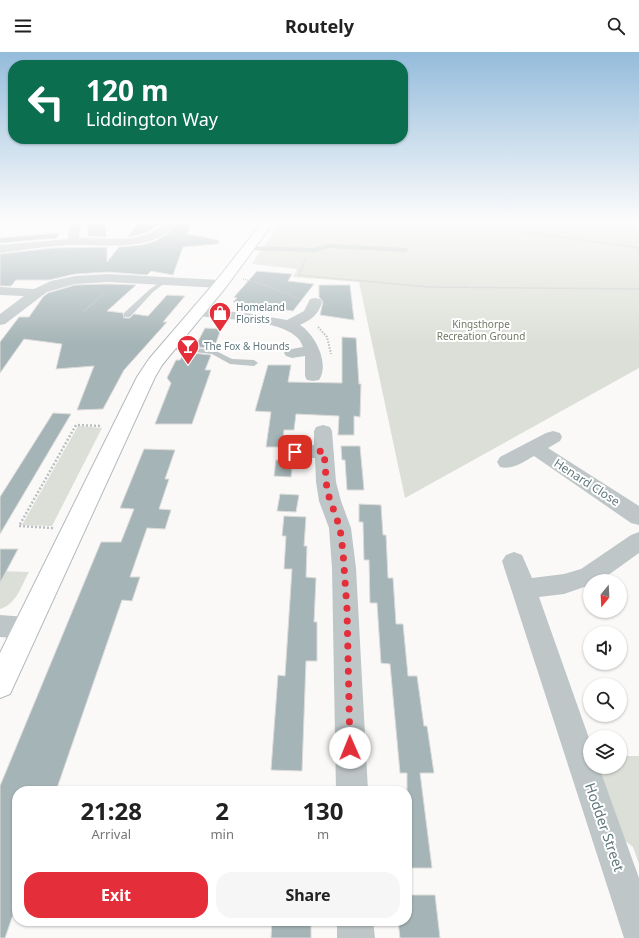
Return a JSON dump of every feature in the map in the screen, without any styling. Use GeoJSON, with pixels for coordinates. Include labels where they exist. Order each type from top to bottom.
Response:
{"type":"FeatureCollection","features":[{"type":"Feature","properties":{"kind":"highway"},"geometry":{"type":"LineString","coordinates":[[0,684],[146,377],[168,347],[198,312],[230,281],[242,261]]}},
{"type":"Feature","properties":{"kind":"street"},"geometry":{"type":"LineString","coordinates":[[0,320],[35,293],[49,286],[66,281],[96,278],[120,278],[164,281],[230,281]]}},
{"type":"Feature","properties":{"kind":"street"},"geometry":{"type":"LineString","coordinates":[[0,291],[35,293]]}},
{"type":"Feature","properties":{"kind":"street"},"geometry":{"type":"LineString","coordinates":[[288,325],[309,314],[314,302]]}},
{"type":"Feature","properties":{"kind":"street"},"geometry":{"type":"LineString","coordinates":[[198,312],[260,319],[295,327],[305,336],[312,351],[313,376]]}},
{"type":"Feature","properties":{"kind":"street"},"geometry":{"type":"LineString","coordinates":[[292,352],[312,351]]}},
{"type":"Feature","properties":{"kind":"street"},"geometry":{"type":"LineString","coordinates":[[507,462],[553,437]]}},
{"type":"Feature","properties":{"kind":"street"},"geometry":{"type":"LineString","coordinates":[[295,452],[324,441],[327,491],[340,528],[344,568],[352,786]]}},
{"type":"Feature","properties":{"kind":"street","name":"Henard Close"},"geometry":{"type":"LineString","coordinates":[[534,448],[639,517]]}},
{"type":"Feature","properties":{"kind":"street"},"geometry":{"type":"LineString","coordinates":[[524,589],[550,587],[578,580],[589,576],[634,550]]}},
{"type":"Feature","properties":{"kind":"street","name":"Hodder Street"},"geometry":{"type":"LineString","coordinates":[[514,561],[639,930]]}},
{"type":"Feature","properties":{"kind":"street"},"geometry":{"type":"LineString","coordinates":[[0,626],[26,628]]}},
{"type":"Feature","properties":{"kind":"street"},"geometry":{"type":"LineString","coordinates":[[355,926],[356,938]]}},
{"type":"Feature","properties":{"kind":"lane"},"geometry":{"type":"LineString","coordinates":[[127,315],[151,291],[164,281]]}},
{"type":"Feature","properties":{"kind":"lane"},"geometry":{"type":"LineString","coordinates":[[168,347],[214,352],[230,361],[254,363]]}},
{"type":"Feature","properties":{"kind":"path"},"geometry":{"type":"LineString","coordinates":[[305,261],[299,275],[428,286],[639,289]]}},
{"type":"Feature","properties":{"kind":"path"},"geometry":{"type":"LineString","coordinates":[[84,311],[120,278]]}},
{"type":"Feature","properties":{"kind":"path"},"geometry":{"type":"LineString","coordinates":[[230,281],[262,284],[292,297],[314,302]]}},
{"type":"Feature","properties":{"kind":"path"},"geometry":{"type":"LineString","coordinates":[[56,528],[19,526],[76,425],[106,427]]}},
{"type":"Feature","properties":{"kind":"green space","name":"Kingsthorpe Recreation Ground"},"geometry":{"type":"Polygon","coordinates":[[[254,261],[639,261],[639,368],[405,498],[359,282],[293,277],[297,269],[252,264],[254,261]]]}},
{"type":"Feature","properties":{"kind":"green space"},"geometry":{"type":"Polygon","coordinates":[[[78,426],[102,428],[52,526],[22,525],[78,426]]]}},
{"type":"Feature","properties":{"kind":"green space"},"geometry":{"type":"Polygon","coordinates":[[[0,571],[29,572],[15,599],[6,607],[0,609],[0,571]]]}},
{"type":"Feature","properties":{"kind":"green space"},"geometry":{"type":"Polygon","coordinates":[[[627,756],[639,756],[639,864],[633,847],[618,835],[598,774],[627,774],[627,756]]]}},
{"type":"Feature","properties":{"kind":"building"},"geometry":{"type":"Polygon","coordinates":[[[0,261],[178,261],[173,275],[151,271],[147,275],[108,272],[75,274],[49,280],[16,280],[11,286],[0,286],[0,261]]]}},
{"type":"Feature","properties":{"kind":"building"},"geometry":{"type":"Polygon","coordinates":[[[257,271],[292,274],[288,281],[314,284],[293,311],[233,302],[237,298],[234,297],[257,271]]]}},
{"type":"Feature","properties":{"kind":"building"},"geometry":{"type":"Polygon","coordinates":[[[75,285],[136,285],[107,311],[123,313],[124,318],[130,318],[134,314],[148,316],[167,295],[185,296],[163,322],[167,322],[124,370],[103,409],[77,410],[94,366],[56,369],[62,344],[24,339],[0,373],[0,342],[19,317],[29,317],[43,297],[48,293],[75,285]]]}},
{"type":"Feature","properties":{"kind":"building"},"geometry":{"type":"Polygon","coordinates":[[[319,285],[350,285],[354,320],[320,315],[323,302],[319,297],[319,285]]]}},
{"type":"Feature","properties":{"kind":"building"},"geometry":{"type":"Polygon","coordinates":[[[205,328],[221,329],[214,348],[195,347],[205,328]]]}},
{"type":"Feature","properties":{"kind":"building"},"geometry":{"type":"Polygon","coordinates":[[[342,337],[356,338],[359,384],[361,384],[360,417],[354,416],[354,435],[338,435],[339,416],[296,414],[294,430],[284,430],[282,447],[266,447],[271,412],[255,411],[268,365],[291,365],[288,382],[342,383],[342,337]]]}},
{"type":"Feature","properties":{"kind":"building"},"geometry":{"type":"Polygon","coordinates":[[[192,353],[211,355],[205,370],[211,370],[192,424],[155,424],[171,383],[167,378],[176,360],[180,360],[183,355],[192,353]]]}},
{"type":"Feature","properties":{"kind":"building"},"geometry":{"type":"Polygon","coordinates":[[[53,413],[71,414],[0,534],[0,497],[53,413]]]}},
{"type":"Feature","properties":{"kind":"building"},"geometry":{"type":"Polygon","coordinates":[[[341,446],[360,446],[364,490],[347,490],[345,460],[342,460],[341,446]]]}},
{"type":"Feature","properties":{"kind":"building"},"geometry":{"type":"Polygon","coordinates":[[[144,449],[175,450],[165,479],[169,479],[159,509],[171,510],[165,529],[147,528],[130,577],[140,577],[132,601],[122,600],[58,786],[12,786],[12,918],[5,938],[0,938],[0,786],[101,542],[121,542],[134,509],[120,508],[144,449]]]}},
{"type":"Feature","properties":{"kind":"building"},"geometry":{"type":"Polygon","coordinates":[[[276,460],[293,460],[291,477],[274,476],[276,460]]]}},
{"type":"Feature","properties":{"kind":"building"},"geometry":{"type":"Polygon","coordinates":[[[280,494],[299,495],[296,512],[277,511],[280,494]]]}},
{"type":"Feature","properties":{"kind":"building"},"geometry":{"type":"Polygon","coordinates":[[[359,504],[381,505],[383,535],[386,535],[388,578],[393,578],[396,624],[403,624],[408,676],[417,676],[424,726],[427,726],[434,773],[420,773],[432,868],[412,868],[412,786],[407,786],[407,773],[400,773],[390,664],[381,663],[377,603],[370,603],[369,560],[364,560],[363,522],[359,522],[359,504]]]}},
{"type":"Feature","properties":{"kind":"building"},"geometry":{"type":"Polygon","coordinates":[[[284,516],[306,517],[304,546],[307,546],[306,577],[316,578],[314,622],[317,622],[317,661],[306,661],[302,771],[271,770],[278,675],[285,676],[292,569],[284,569],[286,536],[282,536],[284,516]]]}},
{"type":"Feature","properties":{"kind":"building"},"geometry":{"type":"Polygon","coordinates":[[[0,549],[18,549],[0,583],[0,549]]]}},
{"type":"Feature","properties":{"kind":"building"},"geometry":{"type":"Polygon","coordinates":[[[412,895],[435,895],[440,938],[400,938],[399,926],[412,926],[412,895]]]}},
{"type":"Feature","properties":{"kind":"building"},"geometry":{"type":"Polygon","coordinates":[[[272,926],[311,926],[311,938],[271,938],[272,926]]]}},
{"type":"Feature","properties":{"kind":"place","name":"Homeland Florists"},"geometry":{"type":"Point","coordinates":[220,332]}},
{"type":"Feature","properties":{"kind":"place","name":"The Fox & Hounds"},"geometry":{"type":"Point","coordinates":[188,366]}},
{"type":"Feature","properties":{"kind":"route"},"geometry":{"type":"LineString","coordinates":[[295,452],[324,451],[327,491],[340,528],[346,589],[350,748]]}}]}
